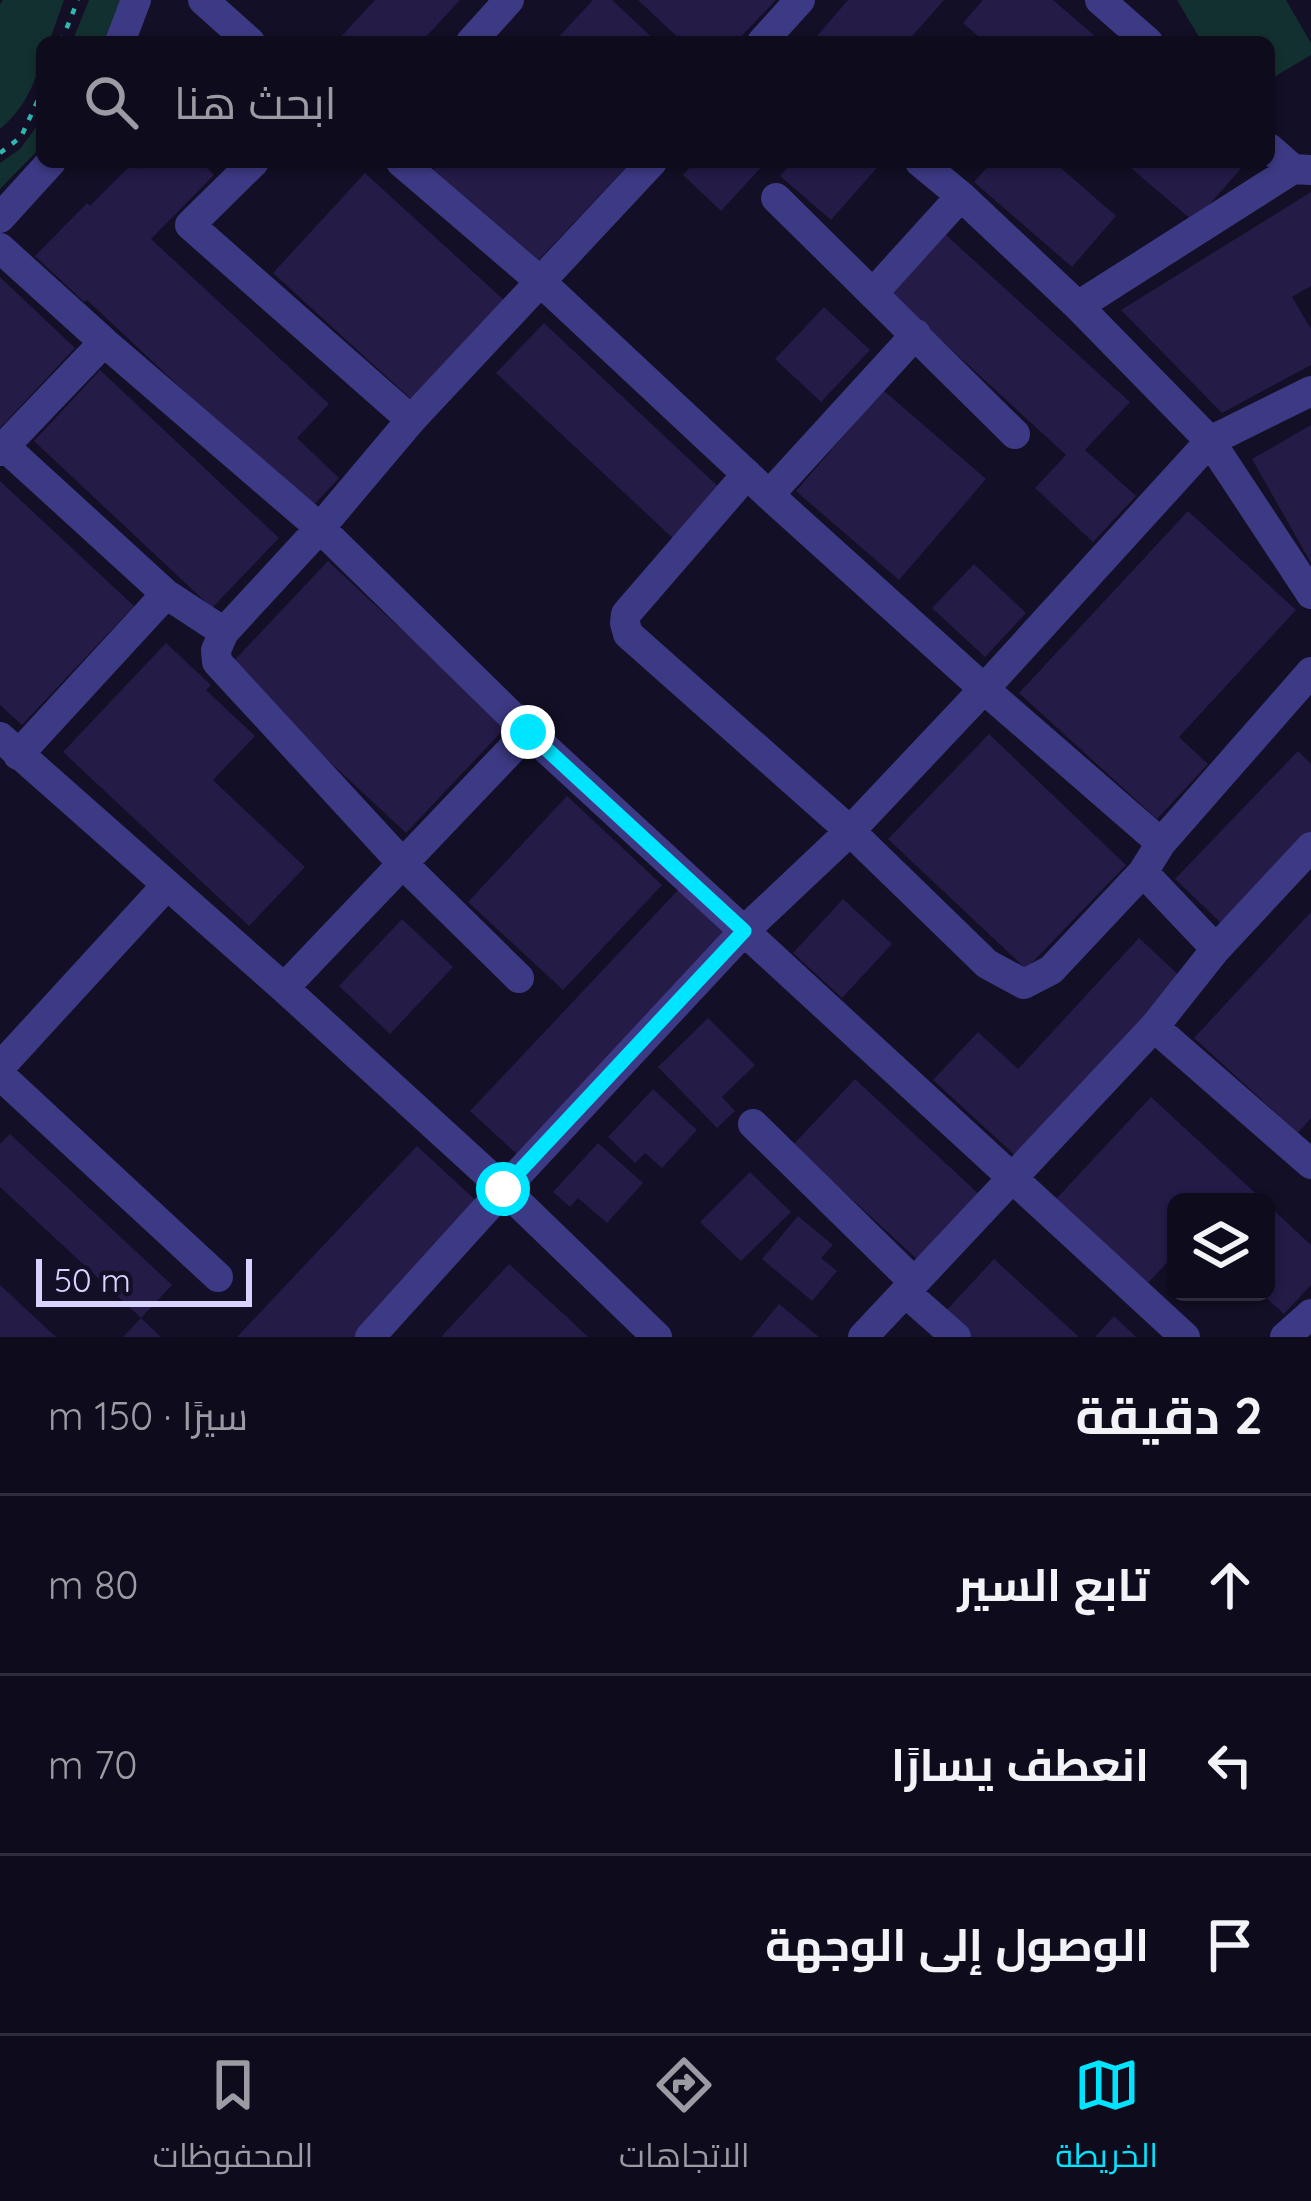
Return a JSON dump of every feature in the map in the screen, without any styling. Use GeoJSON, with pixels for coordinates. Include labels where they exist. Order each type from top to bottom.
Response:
{"type":"FeatureCollection","features":[{"type":"Feature","properties":{"kind":"street"},"geometry":{"type":"LineString","coordinates":[[122,36],[136,0]]}},
{"type":"Feature","properties":{"kind":"street"},"geometry":{"type":"LineString","coordinates":[[203,0],[243,36]]}},
{"type":"Feature","properties":{"kind":"street"},"geometry":{"type":"LineString","coordinates":[[476,36],[509,0]]}},
{"type":"Feature","properties":{"kind":"street"},"geometry":{"type":"LineString","coordinates":[[772,36],[800,0]]}},
{"type":"Feature","properties":{"kind":"street"},"geometry":{"type":"LineString","coordinates":[[1100,0],[1141,36]]}},
{"type":"Feature","properties":{"kind":"street"},"geometry":{"type":"LineString","coordinates":[[1078,306],[1302,170],[1275,152]]}},
{"type":"Feature","properties":{"kind":"street"},"geometry":{"type":"LineString","coordinates":[[0,218],[46,168]]}},
{"type":"Feature","properties":{"kind":"street"},"geometry":{"type":"LineString","coordinates":[[248,168],[190,225],[411,420]]}},
{"type":"Feature","properties":{"kind":"street"},"geometry":{"type":"LineString","coordinates":[[408,168],[541,282],[984,689],[1161,843]]}},
{"type":"Feature","properties":{"kind":"street"},"geometry":{"type":"LineString","coordinates":[[519,978],[403,864],[217,662],[216,650],[224,632],[411,420],[646,168]]}},
{"type":"Feature","properties":{"kind":"street"},"geometry":{"type":"LineString","coordinates":[[927,168],[1078,306],[1210,441],[1311,594]]}},
{"type":"Feature","properties":{"kind":"street"},"geometry":{"type":"LineString","coordinates":[[874,292],[961,196]]}},
{"type":"Feature","properties":{"kind":"street"},"geometry":{"type":"LineString","coordinates":[[776,198],[1015,434]]}},
{"type":"Feature","properties":{"kind":"street"},"geometry":{"type":"LineString","coordinates":[[0,248],[320,528],[528,732],[1185,1337]]}},
{"type":"Feature","properties":{"kind":"street"},"geometry":{"type":"LineString","coordinates":[[916,334],[626,614],[625,623],[628,634],[850,831],[987,964],[1024,984],[1051,970],[1143,872],[1161,843],[1311,672]]}},
{"type":"Feature","properties":{"kind":"street"},"geometry":{"type":"LineString","coordinates":[[104,342],[2,448],[166,594],[224,632]]}},
{"type":"Feature","properties":{"kind":"street"},"geometry":{"type":"LineString","coordinates":[[370,1337],[744,931],[850,831],[1210,441],[1311,391]]}},
{"type":"Feature","properties":{"kind":"street"},"geometry":{"type":"LineString","coordinates":[[166,594],[9,746],[284,988],[657,1337]]}},
{"type":"Feature","properties":{"kind":"street"},"geometry":{"type":"LineString","coordinates":[[284,988],[528,732]]}},
{"type":"Feature","properties":{"kind":"street"},"geometry":{"type":"LineString","coordinates":[[863,1337],[1154,1027],[1216,949],[1311,847]]}},
{"type":"Feature","properties":{"kind":"street"},"geometry":{"type":"LineString","coordinates":[[1143,872],[1216,949]]}},
{"type":"Feature","properties":{"kind":"street"},"geometry":{"type":"LineString","coordinates":[[166,885],[0,1071],[218,1277]]}},
{"type":"Feature","properties":{"kind":"street"},"geometry":{"type":"LineString","coordinates":[[1154,1027],[1305,1147]]}},
{"type":"Feature","properties":{"kind":"street"},"geometry":{"type":"LineString","coordinates":[[753,1124],[956,1337]]}},
{"type":"Feature","properties":{"kind":"street"},"geometry":{"type":"LineString","coordinates":[[1285,1337],[1311,1314]]}},
{"type":"Feature","properties":{"kind":"path"},"geometry":{"type":"LineString","coordinates":[[64,36],[78,0]]}},
{"type":"Feature","properties":{"kind":"path"},"geometry":{"type":"LineString","coordinates":[[0,153],[21,136],[36,104]]}},
{"type":"Feature","properties":{"kind":"green space"},"geometry":{"type":"Polygon","coordinates":[[[3,0],[64,0],[51,36],[36,36],[36,74],[30,90],[0,129],[3,0]]]}},
{"type":"Feature","properties":{"kind":"green space"},"geometry":{"type":"Polygon","coordinates":[[[89,0],[126,0],[113,36],[74,36],[89,0]]]}},
{"type":"Feature","properties":{"kind":"green space"},"geometry":{"type":"Polygon","coordinates":[[[1177,0],[1286,0],[1311,43],[1311,55],[1275,76],[1275,36],[1198,36],[1177,0]]]}},
{"type":"Feature","properties":{"kind":"green space"},"geometry":{"type":"Polygon","coordinates":[[[36,127],[36,152],[0,189],[0,163],[20,149],[36,127]]]}},
{"type":"Feature","properties":{"kind":"building"},"geometry":{"type":"Polygon","coordinates":[[[375,0],[460,0],[427,36],[342,36],[375,0]]]}},
{"type":"Feature","properties":{"kind":"building"},"geometry":{"type":"Polygon","coordinates":[[[593,0],[612,0],[651,36],[560,36],[593,0]]]}},
{"type":"Feature","properties":{"kind":"building"},"geometry":{"type":"Polygon","coordinates":[[[638,0],[776,0],[742,36],[677,36],[638,0]]]}},
{"type":"Feature","properties":{"kind":"building"},"geometry":{"type":"Polygon","coordinates":[[[848,0],[944,0],[912,36],[817,36],[848,0]]]}},
{"type":"Feature","properties":{"kind":"building"},"geometry":{"type":"Polygon","coordinates":[[[983,0],[1053,0],[1095,36],[978,36],[963,23],[983,0]]]}},
{"type":"Feature","properties":{"kind":"building"},"geometry":{"type":"Polygon","coordinates":[[[128,168],[207,168],[214,175],[151,239],[329,404],[297,438],[339,478],[310,509],[35,256],[87,203],[90,206],[128,168]]]}},
{"type":"Feature","properties":{"kind":"building"},"geometry":{"type":"Polygon","coordinates":[[[435,168],[625,168],[534,265],[435,168]]]}},
{"type":"Feature","properties":{"kind":"building"},"geometry":{"type":"Polygon","coordinates":[[[689,168],[760,168],[721,211],[683,175],[689,168]]]}},
{"type":"Feature","properties":{"kind":"building"},"geometry":{"type":"Polygon","coordinates":[[[787,168],[877,168],[831,220],[780,176],[787,168]]]}},
{"type":"Feature","properties":{"kind":"building"},"geometry":{"type":"Polygon","coordinates":[[[987,168],[1061,168],[1116,216],[1072,267],[974,182],[987,168]]]}},
{"type":"Feature","properties":{"kind":"building"},"geometry":{"type":"Polygon","coordinates":[[[1131,168],[1241,168],[1194,222],[1131,168]]]}},
{"type":"Feature","properties":{"kind":"building"},"geometry":{"type":"Polygon","coordinates":[[[365,173],[505,301],[413,401],[273,273],[365,173]]]}},
{"type":"Feature","properties":{"kind":"building"},"geometry":{"type":"Polygon","coordinates":[[[1311,192],[1311,286],[1292,297],[1311,329],[1311,365],[1222,413],[1121,310],[1311,192]]]}},
{"type":"Feature","properties":{"kind":"building"},"geometry":{"type":"Polygon","coordinates":[[[946,235],[1130,402],[1085,450],[1136,496],[1093,542],[1035,488],[1066,455],[891,294],[946,235]]]}},
{"type":"Feature","properties":{"kind":"building"},"geometry":{"type":"Polygon","coordinates":[[[0,277],[75,348],[0,428],[0,277]]]}},
{"type":"Feature","properties":{"kind":"building"},"geometry":{"type":"Polygon","coordinates":[[[824,307],[870,350],[821,402],[775,359],[824,307]]]}},
{"type":"Feature","properties":{"kind":"building"},"geometry":{"type":"Polygon","coordinates":[[[544,323],[725,493],[678,543],[496,373],[544,323]]]}},
{"type":"Feature","properties":{"kind":"building"},"geometry":{"type":"Polygon","coordinates":[[[100,370],[279,538],[212,608],[34,441],[100,370]]]}},
{"type":"Feature","properties":{"kind":"building"},"geometry":{"type":"Polygon","coordinates":[[[883,390],[986,479],[899,580],[796,491],[883,390]]]}},
{"type":"Feature","properties":{"kind":"building"},"geometry":{"type":"Polygon","coordinates":[[[1311,425],[1311,563],[1252,459],[1311,425]]]}},
{"type":"Feature","properties":{"kind":"building"},"geometry":{"type":"Polygon","coordinates":[[[0,481],[134,606],[22,725],[0,705],[0,481]]]}},
{"type":"Feature","properties":{"kind":"building"},"geometry":{"type":"Polygon","coordinates":[[[1188,511],[1296,610],[1179,737],[1208,764],[1157,819],[1019,693],[1188,511]]]}},
{"type":"Feature","properties":{"kind":"building"},"geometry":{"type":"Polygon","coordinates":[[[328,561],[506,727],[406,833],[228,667],[328,561]]]}},
{"type":"Feature","properties":{"kind":"building"},"geometry":{"type":"Polygon","coordinates":[[[974,564],[1026,613],[985,657],[932,608],[974,564]]]}},
{"type":"Feature","properties":{"kind":"building"},"geometry":{"type":"Polygon","coordinates":[[[166,643],[255,736],[213,780],[305,867],[249,926],[63,752],[166,643]]]}},
{"type":"Feature","properties":{"kind":"building"},"geometry":{"type":"Polygon","coordinates":[[[989,734],[1126,865],[1026,969],[888,839],[989,734]]]}},
{"type":"Feature","properties":{"kind":"building"},"geometry":{"type":"Polygon","coordinates":[[[1298,751],[1311,764],[1311,833],[1223,925],[1175,879],[1298,751]]]}},
{"type":"Feature","properties":{"kind":"building"},"geometry":{"type":"Polygon","coordinates":[[[567,796],[662,885],[563,990],[468,902],[567,796]]]}},
{"type":"Feature","properties":{"kind":"building"},"geometry":{"type":"Polygon","coordinates":[[[680,888],[731,935],[521,1158],[470,1111],[680,888]]]}},
{"type":"Feature","properties":{"kind":"building"},"geometry":{"type":"Polygon","coordinates":[[[843,899],[892,944],[842,998],[793,953],[843,899]]]}},
{"type":"Feature","properties":{"kind":"building"},"geometry":{"type":"Polygon","coordinates":[[[1311,912],[1311,1118],[1298,1133],[1194,1038],[1311,912]]]}},
{"type":"Feature","properties":{"kind":"building"},"geometry":{"type":"Polygon","coordinates":[[[402,919],[453,967],[390,1034],[339,986],[402,919]]]}},
{"type":"Feature","properties":{"kind":"building"},"geometry":{"type":"Polygon","coordinates":[[[1139,938],[1184,980],[1018,1158],[933,1080],[978,1032],[1018,1069],[1139,938]]]}},
{"type":"Feature","properties":{"kind":"building"},"geometry":{"type":"Polygon","coordinates":[[[708,1018],[755,1065],[722,1097],[735,1111],[717,1128],[658,1067],[708,1018]]]}},
{"type":"Feature","properties":{"kind":"building"},"geometry":{"type":"Polygon","coordinates":[[[855,1079],[981,1196],[920,1262],[793,1145],[855,1079]]]}},
{"type":"Feature","properties":{"kind":"building"},"geometry":{"type":"Polygon","coordinates":[[[653,1089],[697,1130],[662,1168],[645,1153],[635,1163],[608,1137],[653,1089]]]}},
{"type":"Feature","properties":{"kind":"building"},"geometry":{"type":"Polygon","coordinates":[[[1151,1097],[1255,1193],[1167,1193],[1167,1263],[1148,1283],[1056,1199],[1151,1097]]]}},
{"type":"Feature","properties":{"kind":"building"},"geometry":{"type":"Polygon","coordinates":[[[10,1134],[172,1285],[141,1318],[0,1187],[0,1144],[10,1134]]]}},
{"type":"Feature","properties":{"kind":"building"},"geometry":{"type":"Polygon","coordinates":[[[598,1143],[643,1183],[607,1223],[578,1198],[570,1207],[553,1192],[598,1143]]]}},
{"type":"Feature","properties":{"kind":"building"},"geometry":{"type":"Polygon","coordinates":[[[417,1146],[484,1208],[363,1337],[237,1337],[417,1146]]]}},
{"type":"Feature","properties":{"kind":"building"},"geometry":{"type":"Polygon","coordinates":[[[750,1172],[791,1212],[741,1261],[700,1222],[750,1172]]]}},
{"type":"Feature","properties":{"kind":"building"},"geometry":{"type":"Polygon","coordinates":[[[1275,1211],[1311,1245],[1311,1285],[1284,1314],[1270,1301],[1275,1301],[1275,1211]]]}},
{"type":"Feature","properties":{"kind":"building"},"geometry":{"type":"Polygon","coordinates":[[[798,1216],[833,1245],[821,1258],[837,1271],[812,1301],[762,1259],[798,1216]]]}},
{"type":"Feature","properties":{"kind":"building"},"geometry":{"type":"Polygon","coordinates":[[[994,1259],[1079,1337],[972,1337],[945,1312],[994,1259]]]}},
{"type":"Feature","properties":{"kind":"building"},"geometry":{"type":"Polygon","coordinates":[[[509,1264],[569,1319],[588,1337],[441,1337],[509,1264]]]}},
{"type":"Feature","properties":{"kind":"building"},"geometry":{"type":"Polygon","coordinates":[[[0,1285],[56,1337],[0,1337],[0,1285]]]}},
{"type":"Feature","properties":{"kind":"building"},"geometry":{"type":"Polygon","coordinates":[[[779,1304],[819,1337],[752,1337],[779,1304]]]}},
{"type":"Feature","properties":{"kind":"building"},"geometry":{"type":"Polygon","coordinates":[[[1114,1316],[1136,1337],[1095,1337],[1114,1316]]]}},
{"type":"Feature","properties":{"kind":"building"},"geometry":{"type":"Polygon","coordinates":[[[141,1318],[161,1337],[123,1337],[141,1318]]]}},
{"type":"Feature","properties":{"kind":"route"},"geometry":{"type":"LineString","coordinates":[[503,1189],[744,931],[528,732]]}}]}
